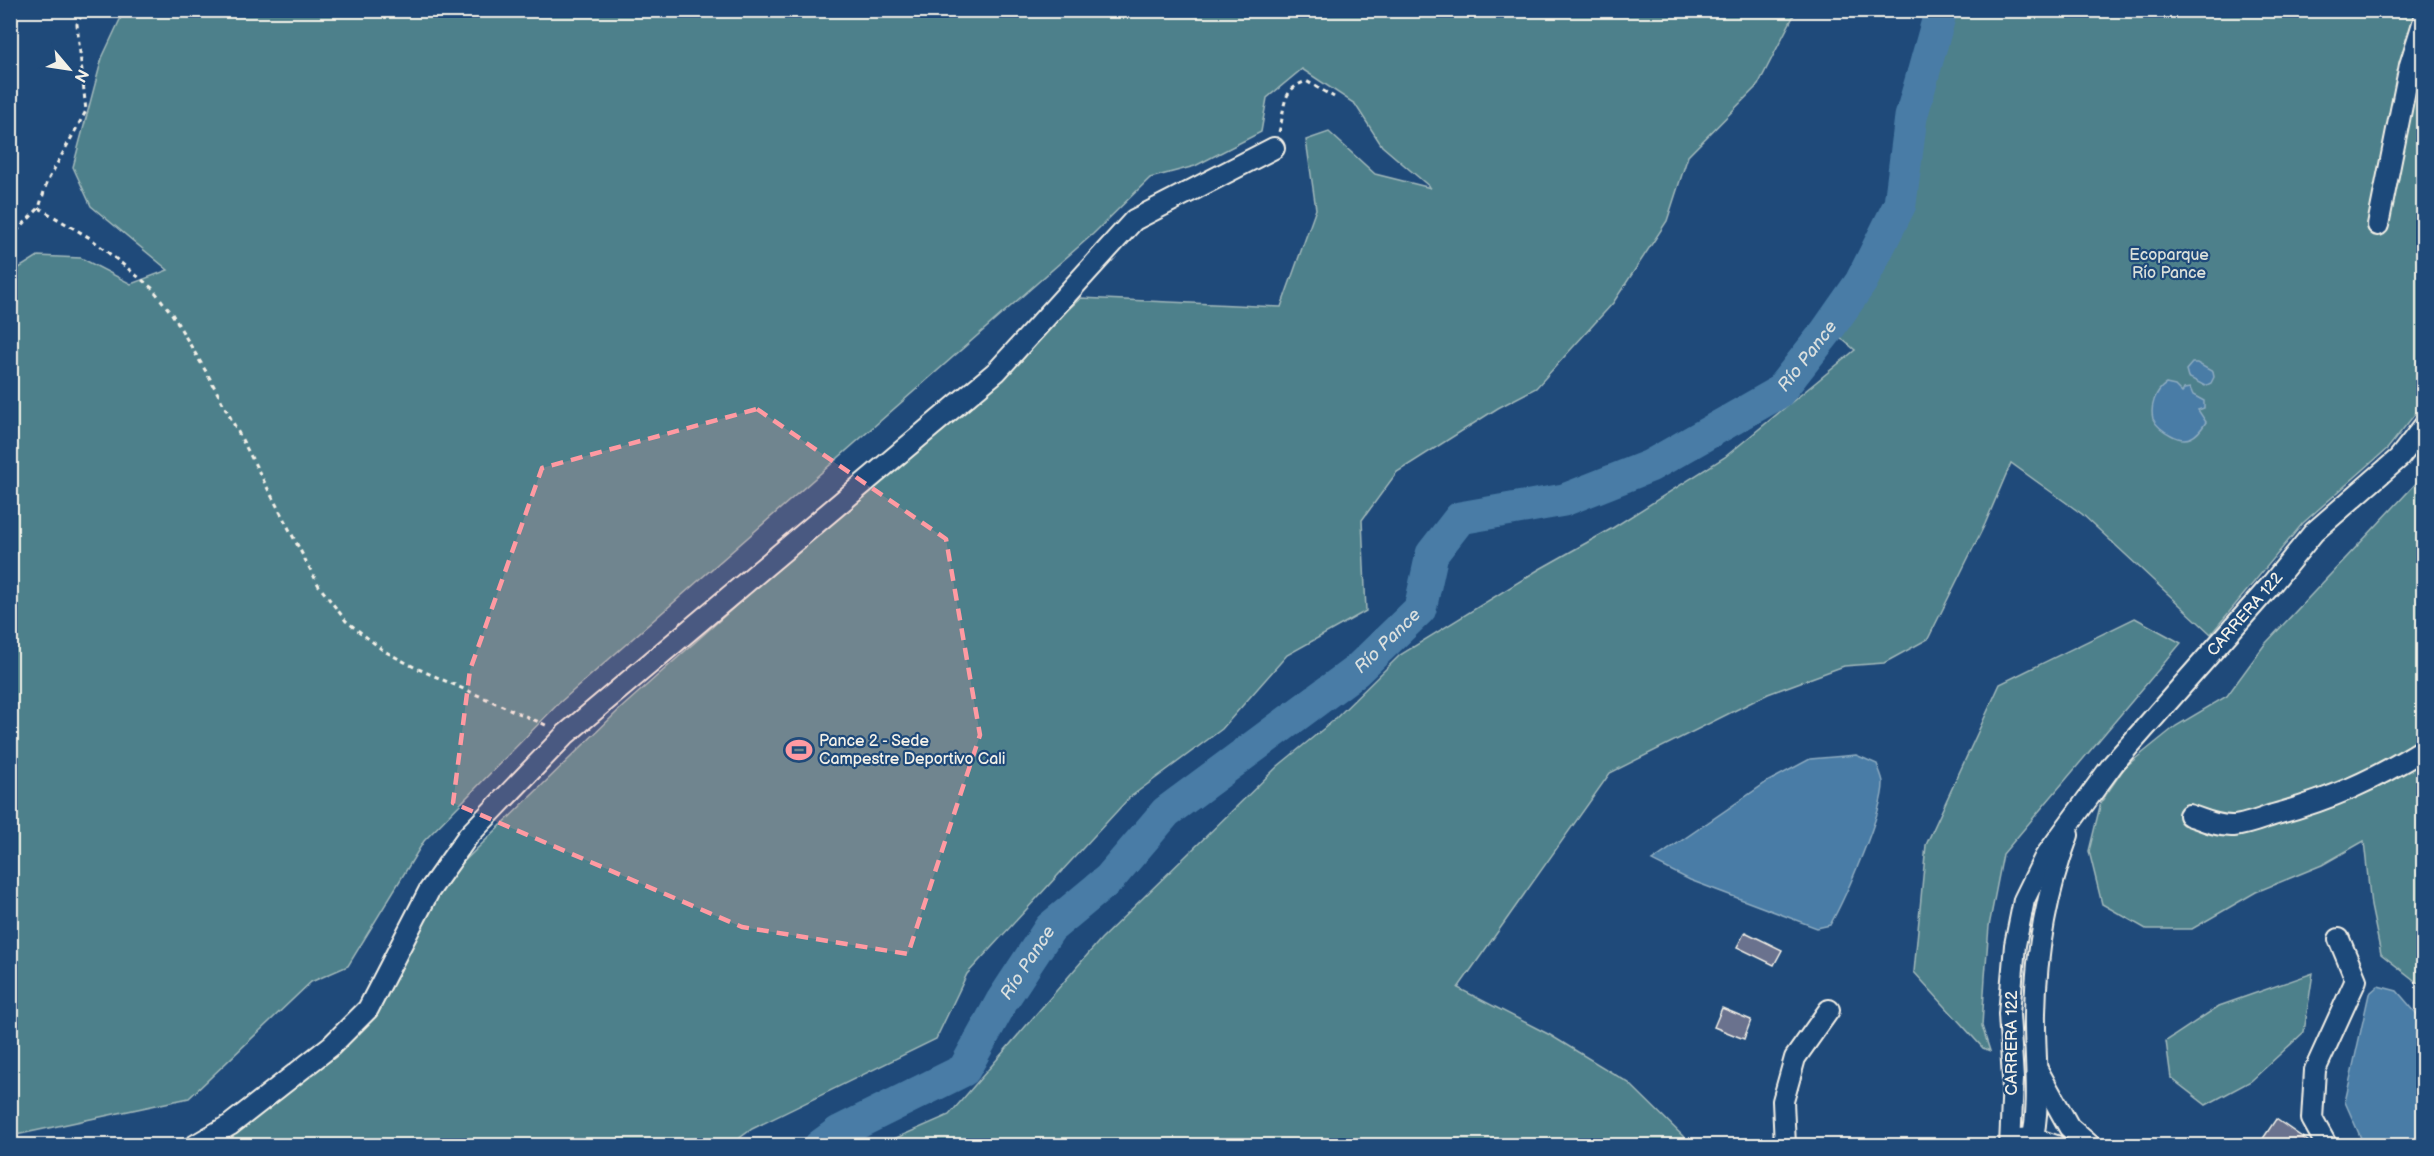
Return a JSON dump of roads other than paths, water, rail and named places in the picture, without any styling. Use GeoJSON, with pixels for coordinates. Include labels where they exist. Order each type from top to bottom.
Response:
{"type":"FeatureCollection","features":[{"type":"Feature","properties":{"kind":"street"},"geometry":{"type":"LineString","coordinates":[[2378,225],[2410,64],[2424,20]]}},
{"type":"Feature","properties":{"kind":"street"},"geometry":{"type":"LineString","coordinates":[[194,1146],[230,1125],[331,1046],[368,1009],[429,891],[468,836],[566,734],[997,371],[1134,220],[1274,148]]}},
{"type":"Feature","properties":{"kind":"street","name":"CARRERA 122"},"geometry":{"type":"LineString","coordinates":[[2010,1142],[2013,1079],[2009,1014],[2015,945],[2024,900],[2045,856],[2113,764],[2270,586],[2314,532],[2399,458],[2424,426]]}},
{"type":"Feature","properties":{"kind":"street"},"geometry":{"type":"LineString","coordinates":[[2189,815],[2209,822],[2233,826],[2278,814],[2340,794],[2383,774],[2424,749]]}},
{"type":"Feature","properties":{"kind":"street","name":"CARRERA 122"},"geometry":{"type":"LineString","coordinates":[[2032,1142],[2037,1094],[2035,1011],[2047,903],[2059,860],[2077,812]]}},
{"type":"Feature","properties":{"kind":"street"},"geometry":{"type":"LineString","coordinates":[[2326,1146],[2312,1119],[2315,1070],[2356,980],[2339,939]]}},
{"type":"Feature","properties":{"kind":"street"},"geometry":{"type":"LineString","coordinates":[[1785,1146],[1783,1101],[1795,1058],[1829,1010]]}},
{"type":"Feature","properties":{"kind":"street"},"geometry":{"type":"LineString","coordinates":[[2035,1064],[2069,1127],[2091,1146]]}},
{"type":"Feature","properties":{"kind":"street"},"geometry":{"type":"LineString","coordinates":[[2010,1142],[2032,1142],[2056,1146]]}},
{"type":"Feature","properties":{"kind":"water"},"geometry":{"type":"Polygon","coordinates":[[[2192,363],[2197,363],[2213,372],[2214,377],[2211,383],[2205,386],[2188,377],[2186,370],[2192,363]]]}},
{"type":"Feature","properties":{"kind":"water"},"geometry":{"type":"Polygon","coordinates":[[[2166,384],[2175,386],[2182,393],[2184,389],[2190,388],[2193,395],[2204,401],[2204,408],[2198,410],[2206,422],[2199,432],[2187,439],[2171,435],[2160,428],[2153,419],[2154,400],[2166,384]]]}},
{"type":"Feature","properties":{"kind":"water"},"geometry":{"type":"Polygon","coordinates":[[[1856,755],[1877,764],[1883,782],[1882,795],[1871,833],[1830,925],[1817,928],[1690,880],[1652,861],[1767,782],[1810,759],[1856,755]]]}},
{"type":"Feature","properties":{"kind":"water"},"geometry":{"type":"Polygon","coordinates":[[[2378,986],[2397,991],[2423,1021],[2423,1145],[2364,1145],[2345,1102],[2369,994],[2378,986]]]}},
{"type":"Feature","properties":{"kind":"waterway","name":"Río Pance"},"geometry":{"type":"LineString","coordinates":[[820,1146],[839,1132],[964,1070],[1002,1001],[1050,928],[1109,879],[1166,812],[1356,671],[1420,609],[1432,554],[1460,518],[1564,500],[1650,466],[1778,393],[1826,332],[1861,282],[1900,204],[1911,117],[1941,10]]}},
{"type":"Feature","properties":{"kind":"place","name":"Pance 2 - Sede Campestre Deportivo Cali"},"geometry":{"type":"Point","coordinates":[799,750]}},
{"type":"Feature","properties":{"kind":"park label","name":"Ecoparque Río Pance"},"geometry":{"type":"Point","coordinates":[2169,264]}}]}
